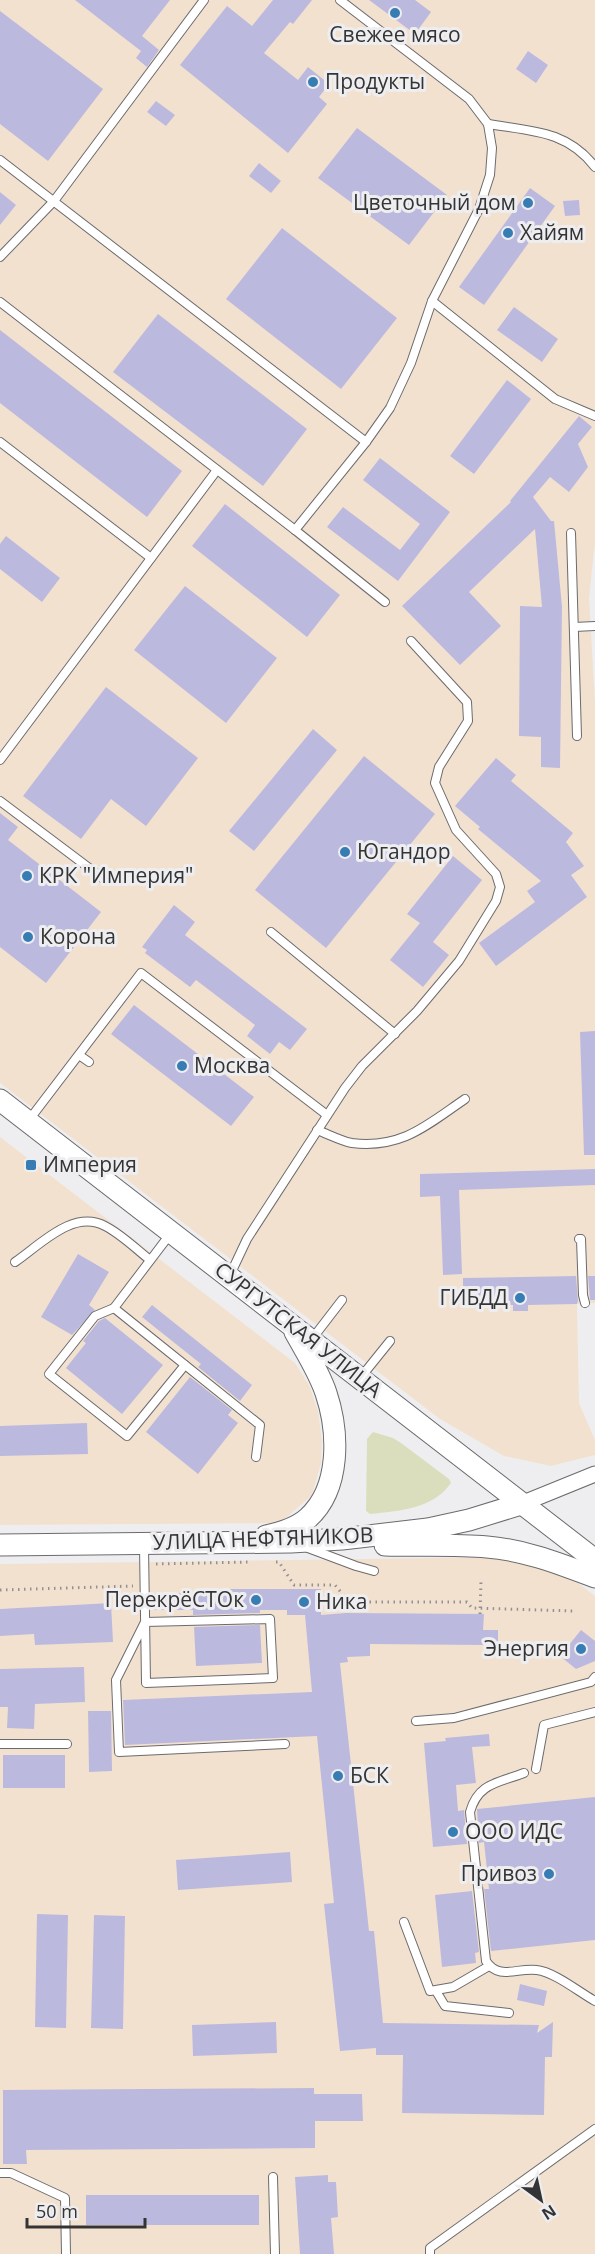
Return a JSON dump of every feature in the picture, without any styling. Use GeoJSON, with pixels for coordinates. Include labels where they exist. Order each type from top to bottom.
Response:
{"type":"FeatureCollection","features":[{"type":"Feature","properties":{"kind":"main road","name":"СУРГУТСКАЯ УЛИЦА"},"geometry":{"type":"LineString","coordinates":[[0,1100],[595,1560]]}},
{"type":"Feature","properties":{"kind":"main road"},"geometry":{"type":"LineString","coordinates":[[241,1542],[283,1532],[306,1520],[320,1506],[333,1470],[335,1437],[332,1412],[321,1383],[290,1323]]}},
{"type":"Feature","properties":{"kind":"main road","name":"УЛИЦА НЕФТЯНИКОВ"},"geometry":{"type":"LineString","coordinates":[[0,1545],[144,1553],[241,1542],[291,1542],[385,1535],[469,1520],[522,1504]]}},
{"type":"Feature","properties":{"kind":"main road"},"geometry":{"type":"LineString","coordinates":[[291,1542],[488,1547],[546,1559],[595,1577]]}},
{"type":"Feature","properties":{"kind":"street"},"geometry":{"type":"LineString","coordinates":[[522,1504],[595,1474]]}},
{"type":"Feature","properties":{"kind":"lane"},"geometry":{"type":"LineString","coordinates":[[0,257],[54,201],[204,0]]}},
{"type":"Feature","properties":{"kind":"lane"},"geometry":{"type":"LineString","coordinates":[[295,530],[366,442],[390,408],[411,363],[432,301],[479,209],[490,176],[492,148],[488,123],[469,99],[340,0]]}},
{"type":"Feature","properties":{"kind":"lane"},"geometry":{"type":"LineString","coordinates":[[488,123],[552,135],[569,142],[583,152],[595,167]]}},
{"type":"Feature","properties":{"kind":"lane"},"geometry":{"type":"LineString","coordinates":[[0,160],[366,442]]}},
{"type":"Feature","properties":{"kind":"lane"},"geometry":{"type":"LineString","coordinates":[[432,301],[555,399],[595,416]]}},
{"type":"Feature","properties":{"kind":"lane"},"geometry":{"type":"LineString","coordinates":[[0,302],[295,530],[385,603]]}},
{"type":"Feature","properties":{"kind":"lane"},"geometry":{"type":"LineString","coordinates":[[0,442],[151,558]]}},
{"type":"Feature","properties":{"kind":"lane"},"geometry":{"type":"LineString","coordinates":[[0,760],[217,470]]}},
{"type":"Feature","properties":{"kind":"lane"},"geometry":{"type":"LineString","coordinates":[[571,533],[577,736]]}},
{"type":"Feature","properties":{"kind":"lane"},"geometry":{"type":"LineString","coordinates":[[574,627],[595,626]]}},
{"type":"Feature","properties":{"kind":"lane"},"geometry":{"type":"LineString","coordinates":[[229,1276],[247,1239],[327,1115],[362,1066],[417,1011],[459,961],[496,901],[500,887],[496,874],[456,830],[435,783],[439,767],[468,721],[467,702],[411,641]]}},
{"type":"Feature","properties":{"kind":"lane"},"geometry":{"type":"LineString","coordinates":[[0,801],[105,880]]}},
{"type":"Feature","properties":{"kind":"lane"},"geometry":{"type":"LineString","coordinates":[[271,932],[395,1034]]}},
{"type":"Feature","properties":{"kind":"lane"},"geometry":{"type":"LineString","coordinates":[[28,1122],[141,973],[327,1115]]}},
{"type":"Feature","properties":{"kind":"lane"},"geometry":{"type":"LineString","coordinates":[[79,1055],[89,1062]]}},
{"type":"Feature","properties":{"kind":"lane"},"geometry":{"type":"LineString","coordinates":[[317,1130],[351,1143],[390,1142],[408,1137],[465,1099]]}},
{"type":"Feature","properties":{"kind":"lane"},"geometry":{"type":"LineString","coordinates":[[15,1262],[64,1227],[80,1222],[94,1222],[106,1227],[150,1260]]}},
{"type":"Feature","properties":{"kind":"lane"},"geometry":{"type":"LineString","coordinates":[[171,1232],[114,1308],[95,1316],[49,1374],[127,1436],[184,1365]]}},
{"type":"Feature","properties":{"kind":"lane"},"geometry":{"type":"LineString","coordinates":[[579,1239],[581,1239],[585,1303]]}},
{"type":"Feature","properties":{"kind":"lane"},"geometry":{"type":"LineString","coordinates":[[311,1340],[342,1300]]}},
{"type":"Feature","properties":{"kind":"lane"},"geometry":{"type":"LineString","coordinates":[[114,1308],[260,1425],[255,1456]]}},
{"type":"Feature","properties":{"kind":"lane"},"geometry":{"type":"LineString","coordinates":[[360,1379],[390,1341]]}},
{"type":"Feature","properties":{"kind":"lane"},"geometry":{"type":"LineString","coordinates":[[291,1542],[356,1566],[375,1570]]}},
{"type":"Feature","properties":{"kind":"lane"},"geometry":{"type":"LineString","coordinates":[[144,1553],[145,1622],[146,1683],[273,1678],[270,1619],[145,1622]]}},
{"type":"Feature","properties":{"kind":"lane"},"geometry":{"type":"LineString","coordinates":[[145,1622],[116,1680],[119,1752],[285,1744]]}},
{"type":"Feature","properties":{"kind":"lane"},"geometry":{"type":"LineString","coordinates":[[416,1721],[454,1718],[591,1682],[595,1677]]}},
{"type":"Feature","properties":{"kind":"lane"},"geometry":{"type":"LineString","coordinates":[[536,1769],[544,1725],[595,1712]]}},
{"type":"Feature","properties":{"kind":"lane"},"geometry":{"type":"LineString","coordinates":[[0,1744],[67,1744]]}},
{"type":"Feature","properties":{"kind":"lane"},"geometry":{"type":"LineString","coordinates":[[524,1773],[482,1789],[476,1795],[470,1812],[486,1961],[495,1971],[536,1969],[545,1972],[595,2001]]}},
{"type":"Feature","properties":{"kind":"lane"},"geometry":{"type":"LineString","coordinates":[[404,1922],[430,1991],[453,1987],[489,1966]]}},
{"type":"Feature","properties":{"kind":"lane"},"geometry":{"type":"LineString","coordinates":[[436,1990],[445,2006],[509,2013]]}},
{"type":"Feature","properties":{"kind":"lane"},"geometry":{"type":"LineString","coordinates":[[430,2254],[430,2248],[595,2129]]}},
{"type":"Feature","properties":{"kind":"lane"},"geometry":{"type":"LineString","coordinates":[[0,2173],[11,2173],[65,2198],[66,2254]]}},
{"type":"Feature","properties":{"kind":"lane"},"geometry":{"type":"LineString","coordinates":[[273,2177],[275,2254]]}},
{"type":"Feature","properties":{"kind":"path"},"geometry":{"type":"LineString","coordinates":[[0,1590],[134,1586],[144,1553],[256,1562]]}},
{"type":"Feature","properties":{"kind":"path"},"geometry":{"type":"LineString","coordinates":[[268,1562],[279,1562],[294,1585],[335,1585],[349,1602],[467,1602],[472,1608],[481,1609],[573,1611]]}},
{"type":"Feature","properties":{"kind":"path"},"geometry":{"type":"LineString","coordinates":[[480,1614],[481,1581]]}},
{"type":"Feature","properties":{"kind":"shaded area"},"geometry":{"type":"Polygon","coordinates":[[[0,0],[595,0],[595,542],[589,598],[595,702],[595,1303],[577,1304],[579,1403],[595,1440],[595,1455],[551,1466],[504,1456],[440,1419],[0,1083],[0,0]]]}},
{"type":"Feature","properties":{"kind":"shaded area"},"geometry":{"type":"Polygon","coordinates":[[[0,1137],[295,1363],[309,1385],[318,1411],[322,1441],[321,1463],[312,1495],[280,1523],[0,1525],[0,1137]]]}},
{"type":"Feature","properties":{"kind":"shaded area"},"geometry":{"type":"Polygon","coordinates":[[[503,1557],[569,1576],[595,1596],[595,2254],[0,2254],[0,1564],[503,1557]]]}},
{"type":"Feature","properties":{"kind":"green space"},"geometry":{"type":"Polygon","coordinates":[[[373,1432],[401,1443],[449,1479],[451,1483],[435,1498],[415,1507],[370,1514],[366,1511],[367,1439],[373,1432]]]}},
{"type":"Feature","properties":{"kind":"building"},"geometry":{"type":"Polygon","coordinates":[[[75,0],[170,0],[142,36],[159,50],[147,67],[136,58],[141,51],[75,0]]]}},
{"type":"Feature","properties":{"kind":"building"},"geometry":{"type":"Polygon","coordinates":[[[273,0],[312,0],[293,24],[290,22],[264,53],[298,80],[308,67],[329,84],[319,97],[327,104],[288,153],[180,65],[227,6],[252,26],[273,0]]]}},
{"type":"Feature","properties":{"kind":"building"},"geometry":{"type":"Polygon","coordinates":[[[369,0],[415,0],[431,12],[415,34],[369,0]]]}},
{"type":"Feature","properties":{"kind":"building"},"geometry":{"type":"Polygon","coordinates":[[[0,11],[103,89],[48,161],[0,124],[0,11]]]}},
{"type":"Feature","properties":{"kind":"building"},"geometry":{"type":"Polygon","coordinates":[[[528,51],[548,65],[536,83],[516,69],[528,51]]]}},
{"type":"Feature","properties":{"kind":"building"},"geometry":{"type":"Polygon","coordinates":[[[156,101],[175,115],[166,126],[147,112],[156,101]]]}},
{"type":"Feature","properties":{"kind":"building"},"geometry":{"type":"Polygon","coordinates":[[[357,128],[447,195],[409,245],[318,178],[357,128]]]}},
{"type":"Feature","properties":{"kind":"building"},"geometry":{"type":"Polygon","coordinates":[[[259,163],[281,181],[271,193],[249,176],[259,163]]]}},
{"type":"Feature","properties":{"kind":"building"},"geometry":{"type":"Polygon","coordinates":[[[530,188],[555,206],[484,305],[459,287],[530,188]]]}},
{"type":"Feature","properties":{"kind":"building"},"geometry":{"type":"Polygon","coordinates":[[[0,192],[16,205],[0,225],[0,192]]]}},
{"type":"Feature","properties":{"kind":"building"},"geometry":{"type":"Polygon","coordinates":[[[579,200],[580,215],[565,216],[563,201],[579,200]]]}},
{"type":"Feature","properties":{"kind":"building"},"geometry":{"type":"Polygon","coordinates":[[[282,228],[397,318],[341,389],[226,299],[282,228]]]}},
{"type":"Feature","properties":{"kind":"building"},"geometry":{"type":"Polygon","coordinates":[[[514,307],[558,339],[542,362],[497,330],[514,307]]]}},
{"type":"Feature","properties":{"kind":"building"},"geometry":{"type":"Polygon","coordinates":[[[158,314],[307,429],[263,486],[113,372],[158,314]]]}},
{"type":"Feature","properties":{"kind":"building"},"geometry":{"type":"Polygon","coordinates":[[[0,330],[182,471],[147,517],[0,403],[0,330]]]}},
{"type":"Feature","properties":{"kind":"building"},"geometry":{"type":"Polygon","coordinates":[[[507,380],[531,399],[474,474],[450,456],[507,380]]]}},
{"type":"Feature","properties":{"kind":"building"},"geometry":{"type":"Polygon","coordinates":[[[579,416],[592,427],[578,444],[588,467],[569,492],[550,477],[533,497],[551,521],[554,521],[562,607],[560,768],[541,767],[541,737],[519,736],[520,606],[542,607],[535,529],[469,592],[501,626],[460,665],[402,606],[511,502],[579,416]]]}},
{"type":"Feature","properties":{"kind":"building"},"geometry":{"type":"Polygon","coordinates":[[[380,458],[450,512],[398,581],[327,527],[343,507],[400,550],[420,524],[363,480],[380,458]]]}},
{"type":"Feature","properties":{"kind":"building"},"geometry":{"type":"Polygon","coordinates":[[[225,504],[340,595],[307,637],[192,546],[225,504]]]}},
{"type":"Feature","properties":{"kind":"building"},"geometry":{"type":"Polygon","coordinates":[[[6,536],[60,578],[42,602],[0,569],[0,544],[6,536]]]}},
{"type":"Feature","properties":{"kind":"building"},"geometry":{"type":"Polygon","coordinates":[[[185,586],[277,658],[226,723],[134,650],[185,586]]]}},
{"type":"Feature","properties":{"kind":"building"},"geometry":{"type":"Polygon","coordinates":[[[106,687],[198,758],[146,826],[111,799],[81,839],[23,796],[106,687]]]}},
{"type":"Feature","properties":{"kind":"building"},"geometry":{"type":"Polygon","coordinates":[[[313,729],[337,750],[254,851],[229,831],[313,729]]]}},
{"type":"Feature","properties":{"kind":"building","name":"Югандор"},"geometry":{"type":"Polygon","coordinates":[[[364,756],[435,814],[326,948],[255,890],[364,756]]]}},
{"type":"Feature","properties":{"kind":"building"},"geometry":{"type":"Polygon","coordinates":[[[496,758],[516,775],[511,781],[573,833],[566,842],[584,866],[571,875],[587,897],[496,966],[479,943],[535,902],[527,891],[541,881],[478,829],[480,827],[455,806],[496,758]]]}},
{"type":"Feature","properties":{"kind":"building","name":"КРК \"Империя\""},"geometry":{"type":"Polygon","coordinates":[[[0,813],[18,827],[8,840],[101,912],[46,983],[0,947],[0,813]]]}},
{"type":"Feature","properties":{"kind":"building"},"geometry":{"type":"Polygon","coordinates":[[[453,856],[482,880],[433,942],[449,955],[423,987],[390,960],[420,923],[407,914],[453,856]]]}},
{"type":"Feature","properties":{"kind":"building"},"geometry":{"type":"Polygon","coordinates":[[[174,905],[195,922],[185,935],[307,1029],[290,1050],[279,1042],[270,1054],[247,1036],[255,1025],[196,980],[190,987],[145,953],[147,950],[142,947],[174,905]]]}},
{"type":"Feature","properties":{"kind":"building"},"geometry":{"type":"Polygon","coordinates":[[[134,1005],[254,1097],[231,1126],[111,1034],[134,1005]]]}},
{"type":"Feature","properties":{"kind":"building"},"geometry":{"type":"Polygon","coordinates":[[[595,1031],[595,1155],[584,1155],[580,1032],[595,1031]]]}},
{"type":"Feature","properties":{"kind":"building"},"geometry":{"type":"Polygon","coordinates":[[[595,1169],[595,1185],[459,1190],[462,1274],[443,1275],[440,1196],[420,1197],[420,1174],[595,1169]]]}},
{"type":"Feature","properties":{"kind":"building"},"geometry":{"type":"Polygon","coordinates":[[[78,1254],[109,1272],[89,1305],[95,1310],[72,1335],[41,1317],[78,1254]]]}},
{"type":"Feature","properties":{"kind":"building","name":"ГИБДД"},"geometry":{"type":"Polygon","coordinates":[[[576,1276],[577,1304],[528,1305],[528,1311],[513,1311],[513,1305],[463,1306],[463,1278],[576,1276]]]}},
{"type":"Feature","properties":{"kind":"building"},"geometry":{"type":"Polygon","coordinates":[[[588,1276],[595,1276],[595,1300],[590,1300],[588,1276]]]}},
{"type":"Feature","properties":{"kind":"building"},"geometry":{"type":"Polygon","coordinates":[[[152,1305],[252,1385],[240,1401],[198,1367],[201,1364],[142,1317],[152,1305]]]}},
{"type":"Feature","properties":{"kind":"building"},"geometry":{"type":"Polygon","coordinates":[[[105,1318],[163,1365],[122,1414],[66,1368],[86,1343],[83,1341],[99,1321],[105,1318]]]}},
{"type":"Feature","properties":{"kind":"building"},"geometry":{"type":"Polygon","coordinates":[[[190,1377],[232,1410],[228,1415],[238,1423],[198,1474],[146,1432],[190,1377]]]}},
{"type":"Feature","properties":{"kind":"building"},"geometry":{"type":"Polygon","coordinates":[[[87,1423],[88,1454],[0,1456],[0,1426],[87,1423]]]}},
{"type":"Feature","properties":{"kind":"building"},"geometry":{"type":"Polygon","coordinates":[[[226,1589],[321,1589],[321,1615],[346,1613],[484,1614],[483,1630],[498,1630],[498,1653],[484,1653],[484,1645],[370,1644],[370,1656],[347,1657],[348,1662],[340,1663],[369,1931],[374,1931],[383,2023],[539,2025],[537,2033],[553,2022],[552,2057],[545,2057],[544,2115],[402,2113],[403,2055],[376,2055],[376,2048],[340,2051],[324,1904],[334,1903],[317,1736],[125,1745],[123,1700],[312,1692],[305,1615],[287,1615],[287,1610],[193,1615],[193,1610],[153,1610],[153,1593],[226,1593],[226,1589]]]}},
{"type":"Feature","properties":{"kind":"building"},"geometry":{"type":"Polygon","coordinates":[[[111,1603],[113,1642],[35,1645],[34,1634],[0,1636],[0,1609],[111,1603]]]}},
{"type":"Feature","properties":{"kind":"building"},"geometry":{"type":"Polygon","coordinates":[[[260,1625],[262,1663],[196,1666],[194,1627],[260,1625]]]}},
{"type":"Feature","properties":{"kind":"building","name":"Энергия"},"geometry":{"type":"Polygon","coordinates":[[[581,1630],[595,1641],[595,1661],[576,1669],[560,1656],[581,1630]]]}},
{"type":"Feature","properties":{"kind":"building"},"geometry":{"type":"Polygon","coordinates":[[[84,1667],[85,1702],[35,1704],[34,1729],[7,1728],[8,1707],[0,1707],[0,1669],[84,1667]]]}},
{"type":"Feature","properties":{"kind":"building"},"geometry":{"type":"Polygon","coordinates":[[[88,1711],[111,1711],[112,1771],[89,1772],[88,1711]]]}},
{"type":"Feature","properties":{"kind":"building"},"geometry":{"type":"Polygon","coordinates":[[[489,1734],[490,1746],[472,1747],[476,1783],[456,1785],[458,1811],[464,1810],[467,1844],[433,1847],[424,1743],[446,1741],[445,1738],[489,1734]]]}},
{"type":"Feature","properties":{"kind":"building"},"geometry":{"type":"Polygon","coordinates":[[[3,1755],[65,1755],[65,1788],[3,1788],[3,1755]]]}},
{"type":"Feature","properties":{"kind":"building","name":"Привоз"},"geometry":{"type":"Polygon","coordinates":[[[595,1797],[595,1940],[491,1951],[484,1889],[489,1889],[484,1842],[479,1843],[477,1809],[595,1797]]]}},
{"type":"Feature","properties":{"kind":"building"},"geometry":{"type":"Polygon","coordinates":[[[290,1852],[292,1882],[178,1890],[176,1860],[290,1852]]]}},
{"type":"Feature","properties":{"kind":"building"},"geometry":{"type":"Polygon","coordinates":[[[472,1891],[479,1952],[475,1953],[476,1963],[442,1967],[435,1895],[472,1891]]]}},
{"type":"Feature","properties":{"kind":"building"},"geometry":{"type":"Polygon","coordinates":[[[37,1914],[68,1915],[66,2028],[35,2027],[37,1914]]]}},
{"type":"Feature","properties":{"kind":"building"},"geometry":{"type":"Polygon","coordinates":[[[94,1915],[125,1916],[123,2029],[91,2028],[94,1915]]]}},
{"type":"Feature","properties":{"kind":"building"},"geometry":{"type":"Polygon","coordinates":[[[520,1984],[547,1991],[544,2006],[517,2000],[520,1984]]]}},
{"type":"Feature","properties":{"kind":"building"},"geometry":{"type":"Polygon","coordinates":[[[276,2022],[277,2053],[193,2056],[192,2025],[276,2022]]]}},
{"type":"Feature","properties":{"kind":"building"},"geometry":{"type":"Polygon","coordinates":[[[314,2088],[314,2094],[362,2094],[363,2121],[315,2121],[315,2148],[26,2150],[27,2164],[3,2164],[3,2090],[314,2088]]]}},
{"type":"Feature","properties":{"kind":"building"},"geometry":{"type":"Polygon","coordinates":[[[328,2175],[328,2182],[336,2182],[338,2217],[331,2218],[334,2254],[300,2254],[295,2177],[328,2175]]]}},
{"type":"Feature","properties":{"kind":"building"},"geometry":{"type":"Polygon","coordinates":[[[86,2195],[259,2195],[259,2225],[86,2225],[86,2195]]]}},
{"type":"Feature","properties":{"kind":"place","name":"Свежее мясо"},"geometry":{"type":"Point","coordinates":[395,13]}},
{"type":"Feature","properties":{"kind":"place","name":"Продукты"},"geometry":{"type":"Point","coordinates":[313,82]}},
{"type":"Feature","properties":{"kind":"place","name":"Цветочный дом"},"geometry":{"type":"Point","coordinates":[528,203]}},
{"type":"Feature","properties":{"kind":"place","name":"Хайям"},"geometry":{"type":"Point","coordinates":[508,233]}},
{"type":"Feature","properties":{"kind":"place","name":"Югандор"},"geometry":{"type":"Point","coordinates":[345,852]}},
{"type":"Feature","properties":{"kind":"place","name":"КРК \"Империя\""},"geometry":{"type":"Point","coordinates":[27,876]}},
{"type":"Feature","properties":{"kind":"place","name":"Корона"},"geometry":{"type":"Point","coordinates":[28,937]}},
{"type":"Feature","properties":{"kind":"place","name":"Москва"},"geometry":{"type":"Point","coordinates":[182,1066]}},
{"type":"Feature","properties":{"kind":"place","name":"Империя"},"geometry":{"type":"Point","coordinates":[31,1165]}},
{"type":"Feature","properties":{"kind":"place","name":"ГИБДД"},"geometry":{"type":"Point","coordinates":[520,1298]}},
{"type":"Feature","properties":{"kind":"place","name":"ПерекрёСТОк"},"geometry":{"type":"Point","coordinates":[256,1600]}},
{"type":"Feature","properties":{"kind":"place","name":"Ника"},"geometry":{"type":"Point","coordinates":[304,1602]}},
{"type":"Feature","properties":{"kind":"place","name":"Энергия"},"geometry":{"type":"Point","coordinates":[581,1649]}},
{"type":"Feature","properties":{"kind":"place","name":"БСК"},"geometry":{"type":"Point","coordinates":[338,1776]}},
{"type":"Feature","properties":{"kind":"place","name":"ООО ИДС"},"geometry":{"type":"Point","coordinates":[453,1832]}},
{"type":"Feature","properties":{"kind":"place","name":"Привоз"},"geometry":{"type":"Point","coordinates":[549,1874]}}]}
